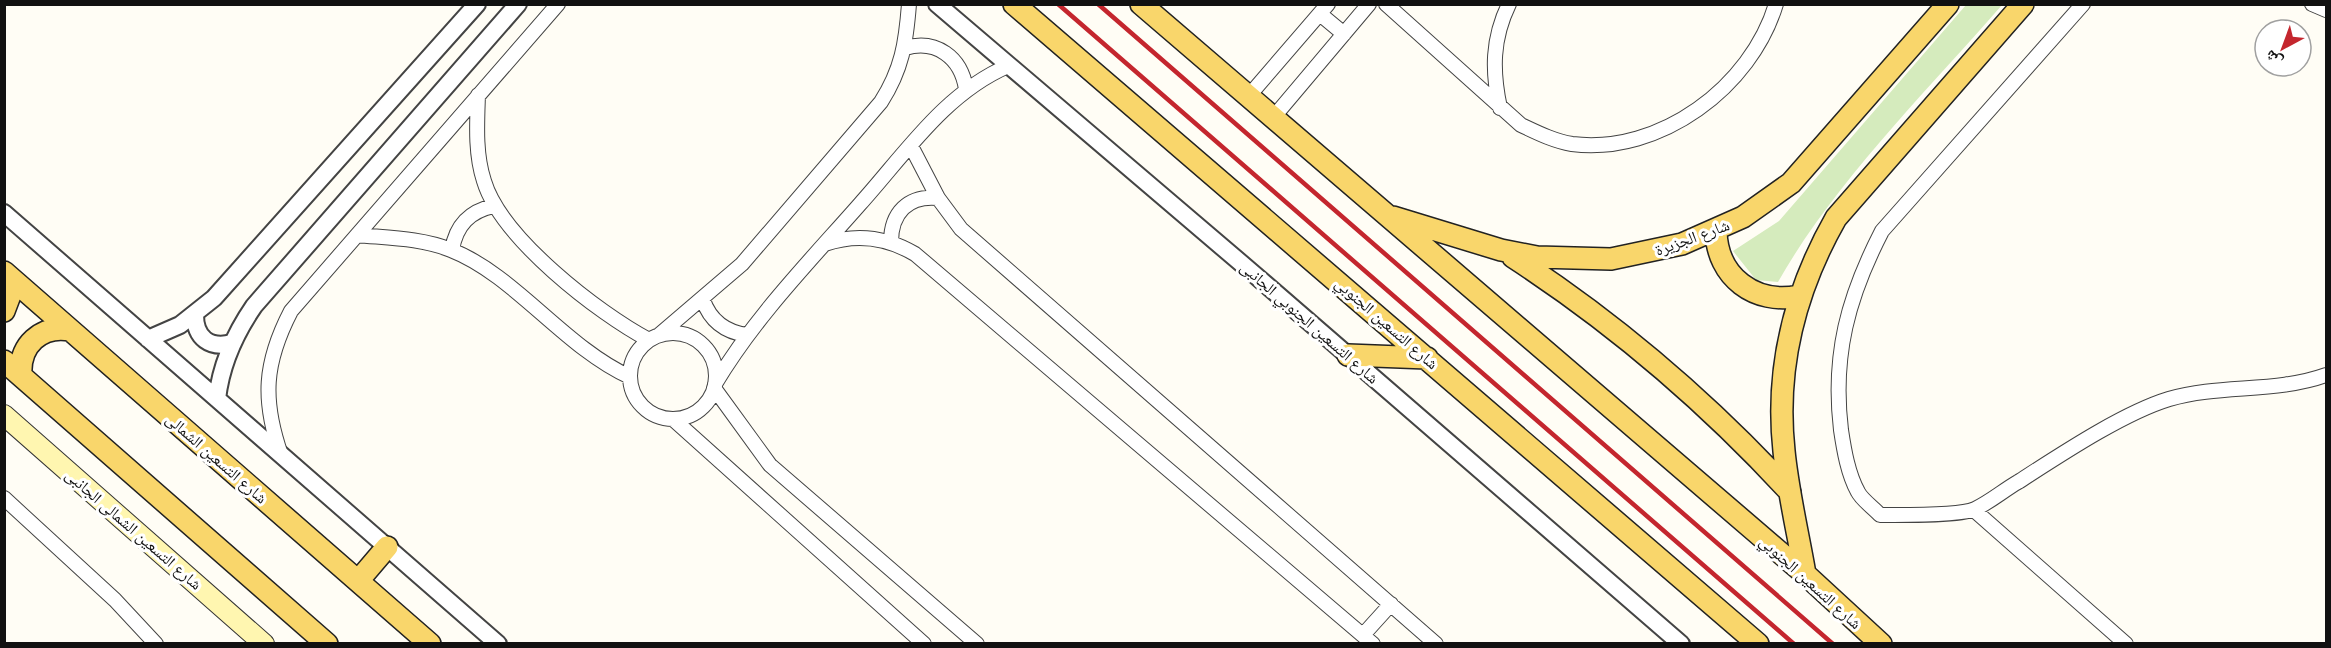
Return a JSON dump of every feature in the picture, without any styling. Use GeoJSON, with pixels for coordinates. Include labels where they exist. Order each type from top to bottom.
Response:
{"type":"FeatureCollection","features":[{"type":"Feature","properties":{"kind":"main road","name":"شارع التسعين الجنوبي"},"geometry":{"type":"LineString","coordinates":[[1014,4],[1758,644]]}},
{"type":"Feature","properties":{"kind":"main road","name":"شارع التسعين الجنوبي"},"geometry":{"type":"LineString","coordinates":[[1141,4],[1247,98],[1387,215],[1805,574],[1881,644]]}},
{"type":"Feature","properties":{"kind":"main road","name":"شارع الجزيرة"},"geometry":{"type":"LineString","coordinates":[[1387,215],[1501,250],[1537,257],[1611,259],[1674,247],[1716,231],[1768,201],[1791,183],[1948,4]]}},
{"type":"Feature","properties":{"kind":"main road"},"geometry":{"type":"LineString","coordinates":[[1805,574],[1783,443],[1783,374],[1799,296],[1822,243],[1836,218],[2022,4]]}},
{"type":"Feature","properties":{"kind":"main road"},"geometry":{"type":"LineString","coordinates":[[1716,231],[1723,263],[1737,281],[1766,297],[1799,296]]}},
{"type":"Feature","properties":{"kind":"main road"},"geometry":{"type":"LineString","coordinates":[[1501,250],[1591,310],[1675,378],[1746,445],[1791,492]]}},
{"type":"Feature","properties":{"kind":"main road"},"geometry":{"type":"LineString","coordinates":[[4,311],[10,277]]}},
{"type":"Feature","properties":{"kind":"main road","name":"شارع التسعين الشمالى"},"geometry":{"type":"LineString","coordinates":[[10,277],[430,644]]}},
{"type":"Feature","properties":{"kind":"main road"},"geometry":{"type":"LineString","coordinates":[[21,375],[22,358],[37,336],[53,329],[70,330]]}},
{"type":"Feature","properties":{"kind":"main road"},"geometry":{"type":"LineString","coordinates":[[1348,355],[1427,358]]}},
{"type":"Feature","properties":{"kind":"main road"},"geometry":{"type":"LineString","coordinates":[[4,361],[327,644]]}},
{"type":"Feature","properties":{"kind":"main road","name":"شارع التسعين الشمالى الجانبى"},"geometry":{"type":"LineString","coordinates":[[4,415],[264,644]]}},
{"type":"Feature","properties":{"kind":"main road"},"geometry":{"type":"LineString","coordinates":[[358,581],[387,547]]}},
{"type":"Feature","properties":{"kind":"street"},"geometry":{"type":"LineString","coordinates":[[148,339],[164,334],[195,315],[214,298],[477,4]]}},
{"type":"Feature","properties":{"kind":"street"},"geometry":{"type":"LineString","coordinates":[[217,399],[222,370],[232,343],[254,306],[518,4]]}},
{"type":"Feature","properties":{"kind":"street"},"geometry":{"type":"LineString","coordinates":[[281,455],[271,427],[267,397],[269,366],[277,338],[291,311],[558,4]]}},
{"type":"Feature","properties":{"kind":"street"},"geometry":{"type":"LineString","coordinates":[[909,4],[904,48],[894,81],[881,102],[742,264],[703,300],[634,356],[630,377],[636,398],[643,407],[662,418],[673,419],[694,414],[710,398],[747,335],[774,299],[943,110],[966,88],[1008,66]]}},
{"type":"Feature","properties":{"kind":"street","name":"شارع التسعين الجنوبي الجانبى"},"geometry":{"type":"LineString","coordinates":[[937,4],[1348,355],[1681,644]]}},
{"type":"Feature","properties":{"kind":"street"},"geometry":{"type":"LineString","coordinates":[[1272,119],[1369,4]]}},
{"type":"Feature","properties":{"kind":"street"},"geometry":{"type":"LineString","coordinates":[[1386,4],[1521,125],[1571,144],[1608,143],[1661,130],[1690,115],[1717,95],[1740,72],[1758,45],[1776,4]]}},
{"type":"Feature","properties":{"kind":"street"},"geometry":{"type":"LineString","coordinates":[[1500,108],[1494,82],[1494,56],[1498,30],[1509,4]]}},
{"type":"Feature","properties":{"kind":"street"},"geometry":{"type":"LineString","coordinates":[[2083,4],[1882,231],[1862,271],[1847,314],[1839,358],[1838,403],[1843,448],[1858,493],[1880,514],[1916,515],[1974,510],[2138,411],[2170,399],[2205,392],[2240,391],[2326,375]]}},
{"type":"Feature","properties":{"kind":"street"},"geometry":{"type":"LineString","coordinates":[[2312,4],[2326,10]]}},
{"type":"Feature","properties":{"kind":"street"},"geometry":{"type":"LineString","coordinates":[[1247,98],[1324,9],[1344,34]]}},
{"type":"Feature","properties":{"kind":"street"},"geometry":{"type":"LineString","coordinates":[[904,48],[923,45],[942,50],[962,70],[966,88]]}},
{"type":"Feature","properties":{"kind":"street"},"geometry":{"type":"LineString","coordinates":[[478,95],[479,156],[484,181],[494,206],[519,239],[585,297],[620,324],[654,338],[681,334],[701,344],[713,362],[715,386],[771,465],[977,644]]}},
{"type":"Feature","properties":{"kind":"street"},"geometry":{"type":"LineString","coordinates":[[912,146],[938,198],[962,229],[1436,644]]}},
{"type":"Feature","properties":{"kind":"street"},"geometry":{"type":"LineString","coordinates":[[891,242],[893,222],[903,207],[919,198],[938,198]]}},
{"type":"Feature","properties":{"kind":"street"},"geometry":{"type":"LineString","coordinates":[[452,250],[458,229],[465,220],[473,213],[494,206]]}},
{"type":"Feature","properties":{"kind":"street"},"geometry":{"type":"LineString","coordinates":[[4,213],[498,644]]}},
{"type":"Feature","properties":{"kind":"street"},"geometry":{"type":"LineString","coordinates":[[357,235],[417,240],[452,250],[478,263],[597,359],[630,377]]}},
{"type":"Feature","properties":{"kind":"street"},"geometry":{"type":"LineString","coordinates":[[825,244],[865,237],[891,242],[922,259],[1368,639],[1391,604]]}},
{"type":"Feature","properties":{"kind":"street"},"geometry":{"type":"LineString","coordinates":[[703,300],[716,322],[730,331],[747,335]]}},
{"type":"Feature","properties":{"kind":"street"},"geometry":{"type":"LineString","coordinates":[[195,315],[195,326],[200,337],[209,344],[221,346],[232,343]]}},
{"type":"Feature","properties":{"kind":"street"},"geometry":{"type":"LineString","coordinates":[[673,419],[924,644]]}},
{"type":"Feature","properties":{"kind":"street"},"geometry":{"type":"LineString","coordinates":[[4,498],[90,575],[156,644]]}},
{"type":"Feature","properties":{"kind":"street"},"geometry":{"type":"LineString","coordinates":[[1974,510],[2126,644]]}},
{"type":"Feature","properties":{"kind":"green space"},"geometry":{"type":"Polygon","coordinates":[[[1966,5],[2002,5],[1854,174],[1826,209],[1778,282],[1756,280],[1733,251],[1779,221],[1966,5]]]}},
{"type":"Feature","properties":{"kind":"railway"},"geometry":{"type":"LineString","coordinates":[[1058,4],[1794,644]]}},
{"type":"Feature","properties":{"kind":"railway"},"geometry":{"type":"LineString","coordinates":[[1098,4],[1833,644]]}}]}
